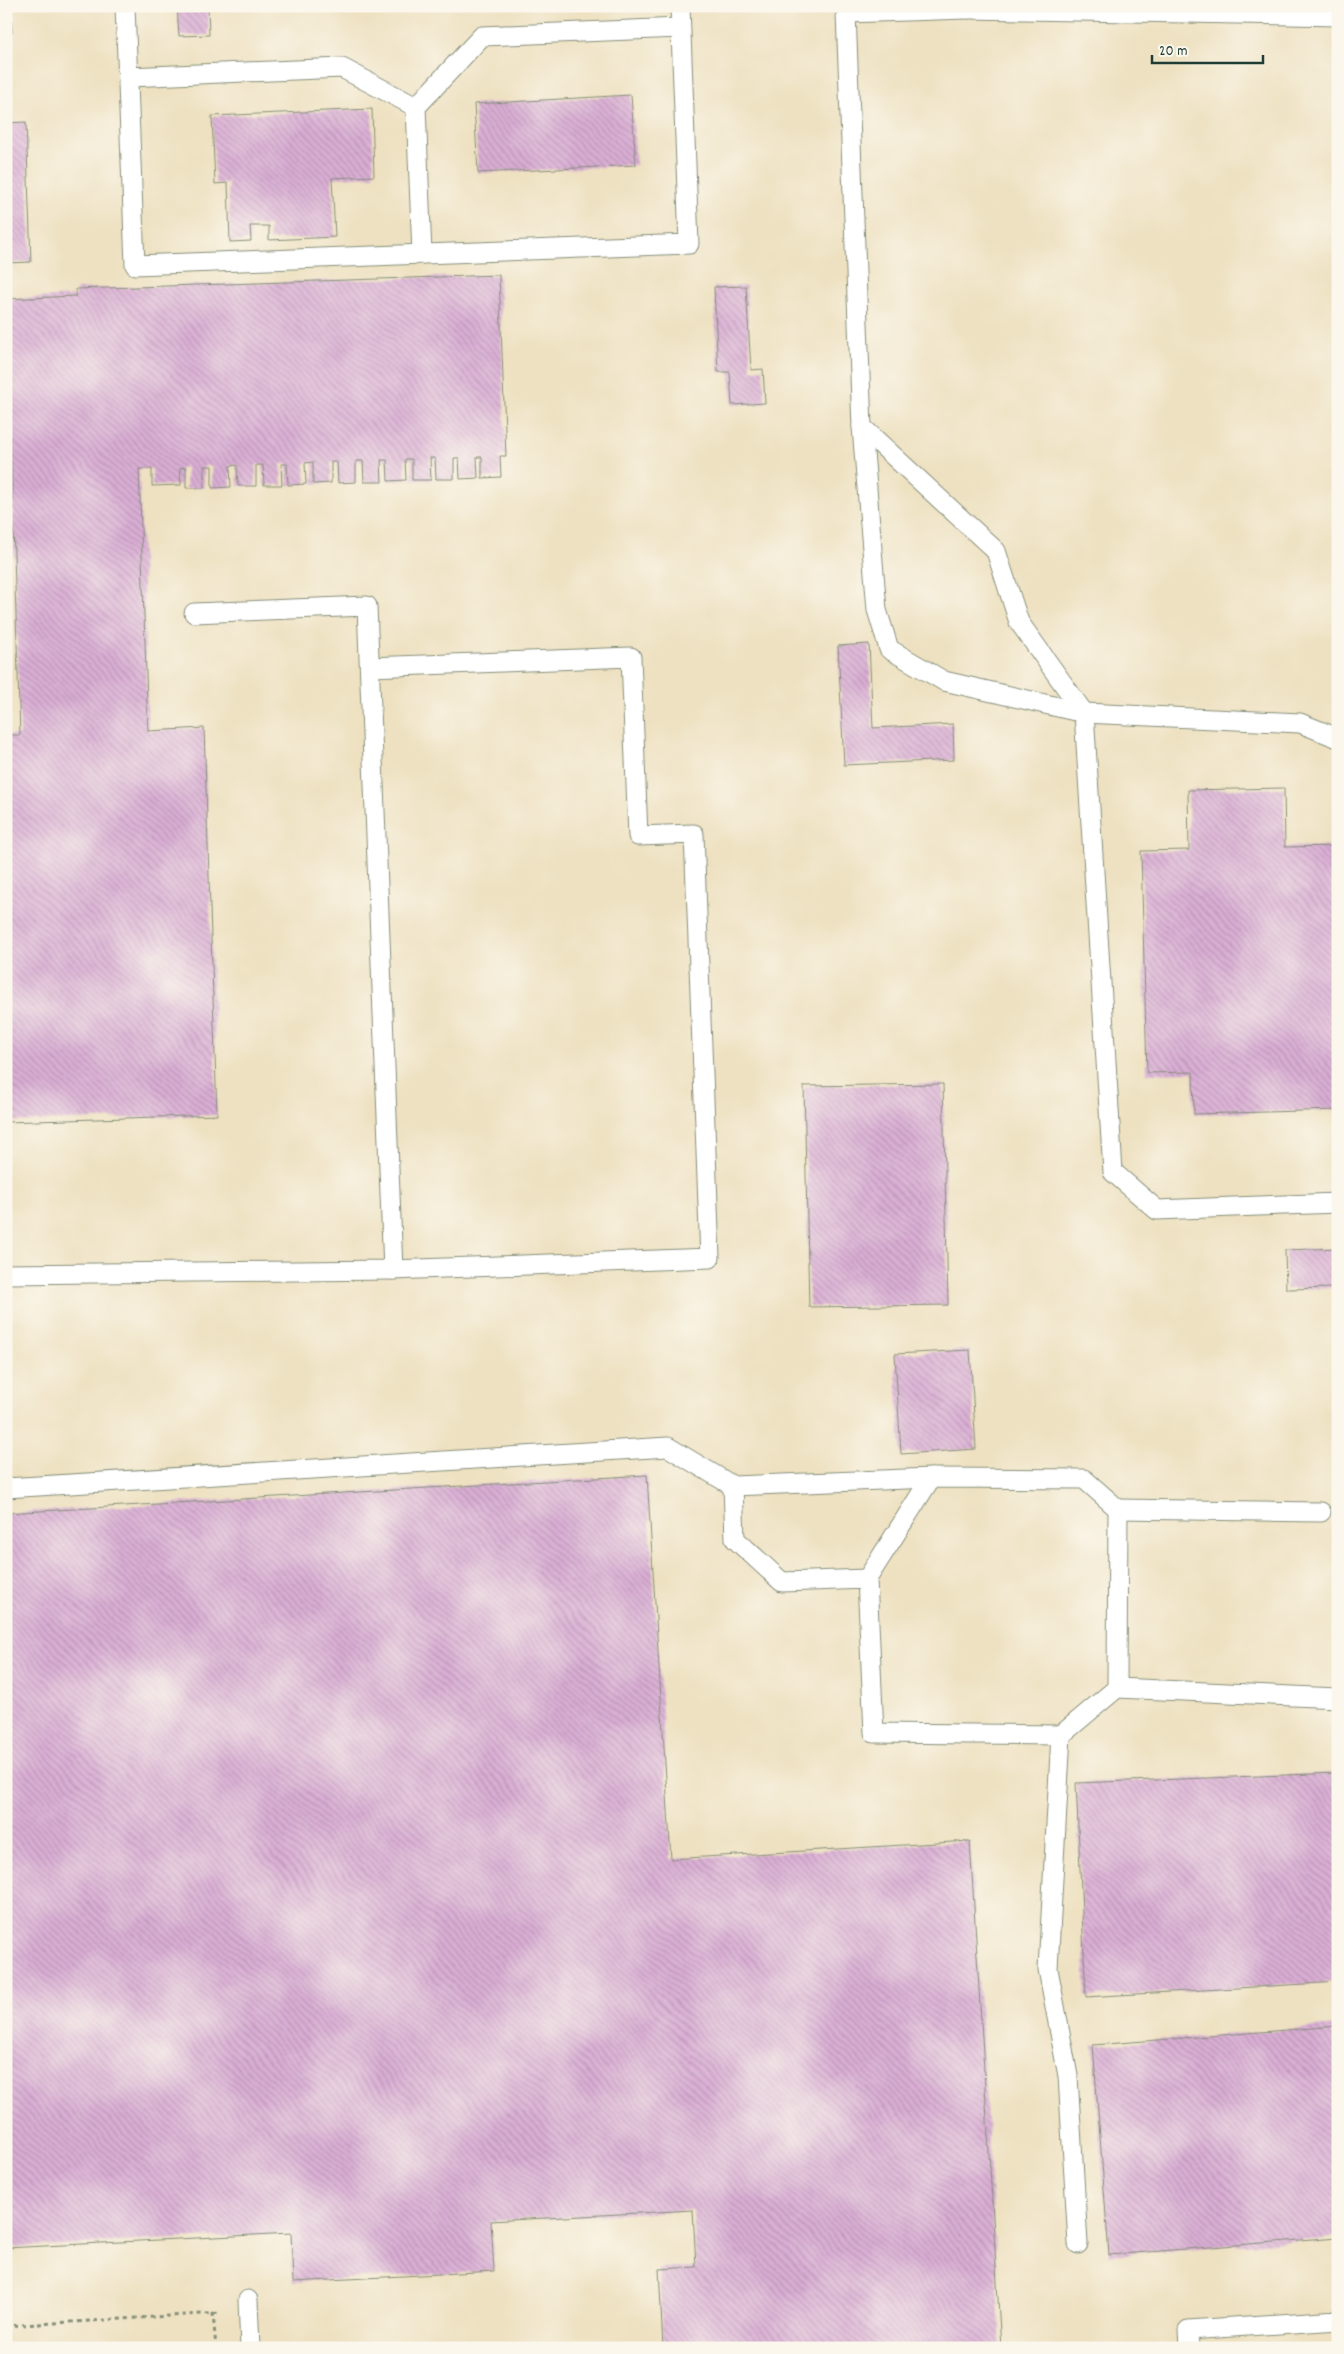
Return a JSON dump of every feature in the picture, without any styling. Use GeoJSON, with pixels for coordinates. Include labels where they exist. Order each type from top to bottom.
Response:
{"type":"FeatureCollection","features":[{"type":"Feature","properties":{"kind":"lane"},"geometry":{"type":"LineString","coordinates":[[125,6],[135,265],[689,244],[680,6]]}},
{"type":"Feature","properties":{"kind":"lane"},"geometry":{"type":"LineString","coordinates":[[1338,16],[966,8],[846,13],[862,426],[877,610],[889,649],[944,681],[1084,713],[1300,723],[1338,738]]}},
{"type":"Feature","properties":{"kind":"lane"},"geometry":{"type":"LineString","coordinates":[[422,254],[416,107],[482,36],[680,28]]}},
{"type":"Feature","properties":{"kind":"lane"},"geometry":{"type":"LineString","coordinates":[[128,77],[342,68],[416,107]]}},
{"type":"Feature","properties":{"kind":"lane"},"geometry":{"type":"LineString","coordinates":[[862,426],[996,551],[1019,622],[1084,713],[1113,1172],[1157,1210],[1338,1203]]}},
{"type":"Feature","properties":{"kind":"lane"},"geometry":{"type":"LineString","coordinates":[[194,613],[367,606],[393,1270]]}},
{"type":"Feature","properties":{"kind":"lane"},"geometry":{"type":"LineString","coordinates":[[6,1274],[393,1270],[710,1258],[694,834],[638,836],[631,657],[370,666]]}},
{"type":"Feature","properties":{"kind":"lane"},"geometry":{"type":"LineString","coordinates":[[6,1488],[668,1447],[733,1486],[931,1478],[1084,1479],[1118,1509],[1321,1512]]}},
{"type":"Feature","properties":{"kind":"lane"},"geometry":{"type":"LineString","coordinates":[[931,1478],[867,1579],[874,1733],[1061,1735],[1117,1688],[1338,1698]]}},
{"type":"Feature","properties":{"kind":"lane"},"geometry":{"type":"LineString","coordinates":[[733,1486],[735,1539],[782,1582],[867,1579]]}},
{"type":"Feature","properties":{"kind":"lane"},"geometry":{"type":"LineString","coordinates":[[1117,1688],[1118,1509]]}},
{"type":"Feature","properties":{"kind":"lane"},"geometry":{"type":"LineString","coordinates":[[1061,1735],[1048,1969],[1068,2076],[1078,2244]]}},
{"type":"Feature","properties":{"kind":"lane"},"geometry":{"type":"LineString","coordinates":[[248,2305],[250,2348]]}},
{"type":"Feature","properties":{"kind":"lane"},"geometry":{"type":"LineString","coordinates":[[1189,2348],[1188,2330],[1338,2320]]}},
{"type":"Feature","properties":{"kind":"path"},"geometry":{"type":"LineString","coordinates":[[6,2326],[213,2313],[248,2305]]}},
{"type":"Feature","properties":{"kind":"path"},"geometry":{"type":"LineString","coordinates":[[213,2313],[216,2348]]}},
{"type":"Feature","properties":{"kind":"building"},"geometry":{"type":"Polygon","coordinates":[[[6,6],[11,6],[12,33],[6,33],[6,6]]]}},
{"type":"Feature","properties":{"kind":"building"},"geometry":{"type":"Polygon","coordinates":[[[177,6],[208,6],[209,35],[179,36],[177,6]]]}},
{"type":"Feature","properties":{"kind":"building"},"geometry":{"type":"Polygon","coordinates":[[[631,95],[636,165],[478,173],[474,104],[631,95]]]}},
{"type":"Feature","properties":{"kind":"building"},"geometry":{"type":"Polygon","coordinates":[[[372,109],[374,176],[332,178],[335,237],[269,240],[269,226],[250,226],[251,241],[230,242],[228,183],[215,184],[212,116],[372,109]]]}},
{"type":"Feature","properties":{"kind":"building"},"geometry":{"type":"Polygon","coordinates":[[[26,122],[31,262],[6,263],[6,123],[26,122]]]}},
{"type":"Feature","properties":{"kind":"building"},"geometry":{"type":"Polygon","coordinates":[[[499,275],[506,456],[500,456],[501,477],[482,478],[482,457],[477,457],[478,478],[460,479],[459,458],[454,458],[454,479],[436,479],[435,458],[430,458],[431,480],[412,480],[412,459],[405,459],[406,480],[388,481],[387,460],[381,460],[382,482],[364,482],[363,461],[356,461],[356,482],[338,483],[337,462],[331,462],[331,483],[313,484],[313,462],[305,463],[306,484],[288,485],[287,464],[281,464],[282,485],[264,485],[263,465],[256,465],[256,486],[238,486],[237,465],[230,466],[231,487],[212,488],[212,466],[204,466],[204,488],[186,488],[186,467],[180,468],[181,485],[152,486],[152,469],[139,469],[148,731],[204,728],[217,1115],[6,1122],[6,735],[20,735],[10,434],[6,435],[6,299],[76,296],[76,289],[499,275]]]}},
{"type":"Feature","properties":{"kind":"building"},"geometry":{"type":"Polygon","coordinates":[[[746,286],[751,370],[763,369],[765,403],[732,405],[730,372],[718,372],[714,287],[746,286]]]}},
{"type":"Feature","properties":{"kind":"building"},"geometry":{"type":"Polygon","coordinates":[[[869,644],[873,728],[953,724],[954,760],[844,765],[838,646],[869,644]]]}},
{"type":"Feature","properties":{"kind":"building"},"geometry":{"type":"Polygon","coordinates":[[[1284,788],[1285,847],[1338,846],[1338,1110],[1194,1114],[1193,1072],[1147,1073],[1141,851],[1189,850],[1188,790],[1284,788]]]}},
{"type":"Feature","properties":{"kind":"building"},"geometry":{"type":"Polygon","coordinates":[[[943,1084],[948,1305],[809,1307],[804,1086],[943,1084]]]}},
{"type":"Feature","properties":{"kind":"building"},"geometry":{"type":"Polygon","coordinates":[[[1338,1248],[1338,1288],[1286,1289],[1285,1250],[1338,1248]]]}},
{"type":"Feature","properties":{"kind":"building"},"geometry":{"type":"Polygon","coordinates":[[[970,1350],[976,1449],[901,1454],[895,1354],[970,1350]]]}},
{"type":"Feature","properties":{"kind":"building"},"geometry":{"type":"Polygon","coordinates":[[[647,1475],[671,1859],[970,1841],[1001,2348],[663,2348],[659,2269],[696,2267],[693,2210],[491,2221],[494,2271],[293,2282],[291,2233],[6,2248],[6,1513],[647,1475]]]}},
{"type":"Feature","properties":{"kind":"building"},"geometry":{"type":"Polygon","coordinates":[[[1338,1773],[1338,1982],[1086,1997],[1076,1783],[1338,1773]]]}},
{"type":"Feature","properties":{"kind":"building"},"geometry":{"type":"Polygon","coordinates":[[[1338,2026],[1338,2237],[1109,2255],[1093,2045],[1338,2026]]]}}]}
